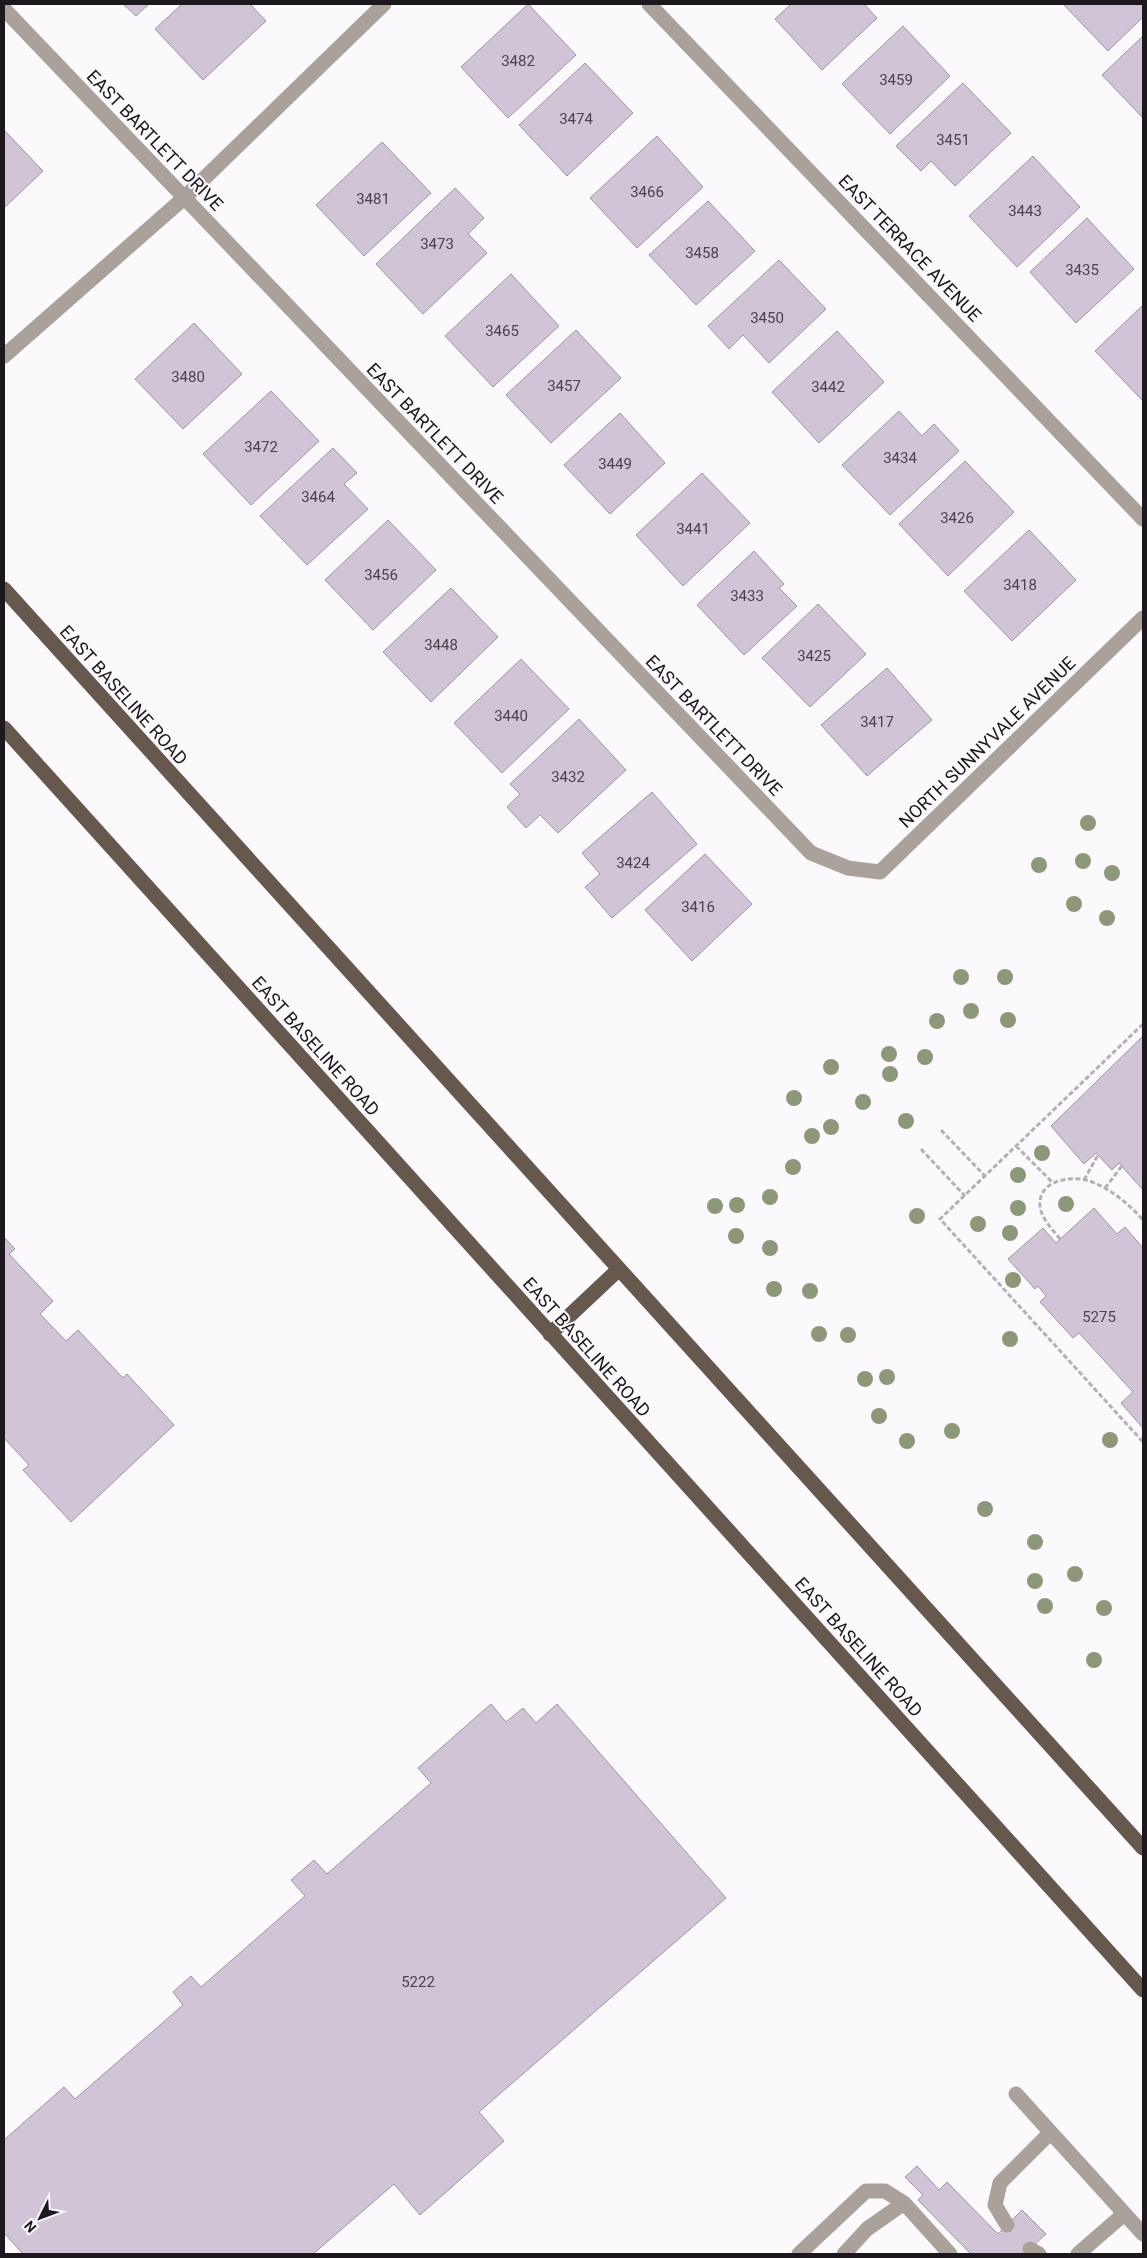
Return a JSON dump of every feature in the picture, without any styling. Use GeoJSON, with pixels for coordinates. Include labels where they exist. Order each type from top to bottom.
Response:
{"type":"FeatureCollection","features":[{"type":"Feature","properties":{"kind":"main road","name":"EAST BASELINE ROAD"},"geometry":{"type":"LineString","coordinates":[[4,589],[1143,1848]]}},
{"type":"Feature","properties":{"kind":"main road","name":"EAST BASELINE ROAD"},"geometry":{"type":"LineString","coordinates":[[4,728],[1143,1990]]}},
{"type":"Feature","properties":{"kind":"main road"},"geometry":{"type":"LineString","coordinates":[[550,1334],[620,1269]]}},
{"type":"Feature","properties":{"kind":"street"},"geometry":{"type":"LineString","coordinates":[[4,356],[184,198],[384,4]]}},
{"type":"Feature","properties":{"kind":"street","name":"EAST TERRACE AVENUE"},"geometry":{"type":"LineString","coordinates":[[649,4],[1143,519]]}},
{"type":"Feature","properties":{"kind":"street","name":"EAST BARTLETT DRIVE"},"geometry":{"type":"LineString","coordinates":[[4,8],[811,853],[848,868]]}},
{"type":"Feature","properties":{"kind":"street","name":"NORTH SUNNYVALE AVENUE"},"geometry":{"type":"LineString","coordinates":[[848,868],[880,872],[1143,618]]}},
{"type":"Feature","properties":{"kind":"street"},"geometry":{"type":"LineString","coordinates":[[1016,2094],[1143,2234]]}},
{"type":"Feature","properties":{"kind":"street"},"geometry":{"type":"LineString","coordinates":[[1007,2225],[995,2205],[1000,2184],[1050,2133]]}},
{"type":"Feature","properties":{"kind":"street"},"geometry":{"type":"LineString","coordinates":[[799,2254],[866,2191],[885,2190],[904,2203],[950,2254]]}},
{"type":"Feature","properties":{"kind":"street"},"geometry":{"type":"LineString","coordinates":[[844,2254],[867,2230],[904,2203]]}},
{"type":"Feature","properties":{"kind":"street"},"geometry":{"type":"LineString","coordinates":[[1078,2254],[1124,2214]]}},
{"type":"Feature","properties":{"kind":"path"},"geometry":{"type":"LineString","coordinates":[[1143,1024],[940,1219],[1143,1442]]}},
{"type":"Feature","properties":{"kind":"path"},"geometry":{"type":"LineString","coordinates":[[941,1130],[985,1176]]}},
{"type":"Feature","properties":{"kind":"path"},"geometry":{"type":"LineString","coordinates":[[1016,1146],[1053,1183]]}},
{"type":"Feature","properties":{"kind":"path"},"geometry":{"type":"LineString","coordinates":[[921,1149],[965,1196]]}},
{"type":"Feature","properties":{"kind":"path"},"geometry":{"type":"LineString","coordinates":[[1084,1180],[1098,1155]]}},
{"type":"Feature","properties":{"kind":"path"},"geometry":{"type":"LineString","coordinates":[[1105,1188],[1122,1166]]}},
{"type":"Feature","properties":{"kind":"path"},"geometry":{"type":"LineString","coordinates":[[1060,1239],[1044,1218],[1040,1207],[1041,1199],[1047,1188],[1053,1183],[1072,1178],[1084,1180],[1105,1188],[1131,1207],[1143,1220]]}},
{"type":"Feature","properties":{"kind":"building"},"geometry":{"type":"Polygon","coordinates":[[[123,4],[149,4],[136,16],[123,4]]]}},
{"type":"Feature","properties":{"kind":"building"},"geometry":{"type":"Polygon","coordinates":[[[182,4],[250,4],[266,21],[203,80],[155,29],[182,4]]]}},
{"type":"Feature","properties":{"kind":"building"},"geometry":{"type":"Polygon","coordinates":[[[528,4],[576,55],[508,118],[461,67],[528,4]]]}},
{"type":"Feature","properties":{"kind":"building"},"geometry":{"type":"Polygon","coordinates":[[[791,4],[864,4],[877,18],[822,70],[775,19],[791,4]]]}},
{"type":"Feature","properties":{"kind":"building"},"geometry":{"type":"Polygon","coordinates":[[[1063,4],[1143,4],[1143,17],[1108,51],[1063,4]]]}},
{"type":"Feature","properties":{"kind":"building"},"geometry":{"type":"Polygon","coordinates":[[[903,26],[950,76],[890,134],[842,84],[903,26]]]}},
{"type":"Feature","properties":{"kind":"building"},"geometry":{"type":"Polygon","coordinates":[[[1143,36],[1143,118],[1102,75],[1143,36]]]}},
{"type":"Feature","properties":{"kind":"building"},"geometry":{"type":"Polygon","coordinates":[[[585,63],[633,113],[567,176],[519,125],[585,63]]]}},
{"type":"Feature","properties":{"kind":"building"},"geometry":{"type":"Polygon","coordinates":[[[963,83],[1011,133],[955,186],[931,161],[921,171],[896,146],[963,83]]]}},
{"type":"Feature","properties":{"kind":"building"},"geometry":{"type":"Polygon","coordinates":[[[4,130],[43,171],[4,208],[4,130]]]}},
{"type":"Feature","properties":{"kind":"building"},"geometry":{"type":"Polygon","coordinates":[[[657,136],[703,187],[637,248],[590,198],[657,136]]]}},
{"type":"Feature","properties":{"kind":"building"},"geometry":{"type":"Polygon","coordinates":[[[382,142],[431,193],[364,256],[316,205],[382,142]]]}},
{"type":"Feature","properties":{"kind":"building"},"geometry":{"type":"Polygon","coordinates":[[[1033,156],[1080,207],[1017,267],[969,216],[1033,156]]]}},
{"type":"Feature","properties":{"kind":"building"},"geometry":{"type":"Polygon","coordinates":[[[455,188],[484,218],[468,234],[487,253],[423,314],[376,264],[455,188]]]}},
{"type":"Feature","properties":{"kind":"building"},"geometry":{"type":"Polygon","coordinates":[[[708,201],[755,251],[696,305],[649,255],[708,201]]]}},
{"type":"Feature","properties":{"kind":"building"},"geometry":{"type":"Polygon","coordinates":[[[1087,218],[1134,269],[1076,323],[1030,272],[1087,218]]]}},
{"type":"Feature","properties":{"kind":"building"},"geometry":{"type":"Polygon","coordinates":[[[779,260],[826,309],[769,363],[743,335],[729,349],[708,326],[779,260]]]}},
{"type":"Feature","properties":{"kind":"building"},"geometry":{"type":"Polygon","coordinates":[[[511,274],[559,326],[493,387],[445,336],[511,274]]]}},
{"type":"Feature","properties":{"kind":"building"},"geometry":{"type":"Polygon","coordinates":[[[1143,305],[1143,399],[1142,400],[1095,351],[1143,305]]]}},
{"type":"Feature","properties":{"kind":"building"},"geometry":{"type":"Polygon","coordinates":[[[194,323],[242,374],[183,429],[135,379],[194,323]]]}},
{"type":"Feature","properties":{"kind":"building"},"geometry":{"type":"Polygon","coordinates":[[[576,330],[621,378],[551,443],[506,395],[576,330]]]}},
{"type":"Feature","properties":{"kind":"building"},"geometry":{"type":"Polygon","coordinates":[[[837,331],[884,382],[819,443],[772,392],[837,331]]]}},
{"type":"Feature","properties":{"kind":"building"},"geometry":{"type":"Polygon","coordinates":[[[271,391],[319,441],[251,505],[203,454],[271,391]]]}},
{"type":"Feature","properties":{"kind":"building"},"geometry":{"type":"Polygon","coordinates":[[[899,411],[922,436],[934,424],[959,451],[890,515],[842,465],[899,411]]]}},
{"type":"Feature","properties":{"kind":"building"},"geometry":{"type":"Polygon","coordinates":[[[620,413],[665,463],[610,514],[564,465],[620,413]]]}},
{"type":"Feature","properties":{"kind":"building"},"geometry":{"type":"Polygon","coordinates":[[[333,448],[357,473],[344,484],[368,509],[307,565],[260,516],[333,448]]]}},
{"type":"Feature","properties":{"kind":"building"},"geometry":{"type":"Polygon","coordinates":[[[965,461],[1014,512],[948,576],[899,524],[965,461]]]}},
{"type":"Feature","properties":{"kind":"building"},"geometry":{"type":"Polygon","coordinates":[[[702,473],[750,523],[683,586],[636,535],[702,473]]]}},
{"type":"Feature","properties":{"kind":"building"},"geometry":{"type":"Polygon","coordinates":[[[388,520],[436,570],[373,630],[325,580],[388,520]]]}},
{"type":"Feature","properties":{"kind":"building"},"geometry":{"type":"Polygon","coordinates":[[[1029,530],[1076,580],[1012,641],[964,591],[1029,530]]]}},
{"type":"Feature","properties":{"kind":"building"},"geometry":{"type":"Polygon","coordinates":[[[754,551],[784,584],[779,588],[797,606],[744,655],[697,605],[754,551]]]}},
{"type":"Feature","properties":{"kind":"building"},"geometry":{"type":"Polygon","coordinates":[[[451,588],[498,637],[431,702],[383,652],[451,588]]]}},
{"type":"Feature","properties":{"kind":"building"},"geometry":{"type":"Polygon","coordinates":[[[818,604],[866,654],[810,707],[762,658],[818,604]]]}},
{"type":"Feature","properties":{"kind":"building"},"geometry":{"type":"Polygon","coordinates":[[[521,659],[569,709],[502,773],[454,723],[521,659]]]}},
{"type":"Feature","properties":{"kind":"building"},"geometry":{"type":"Polygon","coordinates":[[[887,668],[932,720],[867,776],[821,725],[887,668]]]}},
{"type":"Feature","properties":{"kind":"building"},"geometry":{"type":"Polygon","coordinates":[[[579,719],[626,770],[558,833],[540,815],[526,828],[507,807],[520,794],[510,784],[579,719]]]}},
{"type":"Feature","properties":{"kind":"building"},"geometry":{"type":"Polygon","coordinates":[[[652,792],[697,844],[612,918],[585,887],[600,874],[582,853],[652,792]]]}},
{"type":"Feature","properties":{"kind":"building"},"geometry":{"type":"Polygon","coordinates":[[[705,854],[752,904],[692,961],[645,910],[705,854]]]}},
{"type":"Feature","properties":{"kind":"building"},"geometry":{"type":"Polygon","coordinates":[[[1143,1036],[1143,1190],[1119,1163],[1112,1170],[1096,1153],[1084,1164],[1051,1126],[1143,1036]]]}},
{"type":"Feature","properties":{"kind":"building"},"geometry":{"type":"Polygon","coordinates":[[[1094,1208],[1117,1234],[1125,1227],[1143,1248],[1143,1428],[1121,1403],[1133,1392],[1079,1333],[1073,1338],[1040,1302],[1046,1296],[1038,1286],[1035,1289],[1008,1259],[1043,1228],[1056,1243],[1094,1208]]]}},
{"type":"Feature","properties":{"kind":"building"},"geometry":{"type":"Polygon","coordinates":[[[4,1237],[15,1249],[9,1254],[53,1301],[40,1314],[66,1341],[78,1330],[123,1378],[127,1374],[174,1425],[71,1522],[23,1470],[29,1465],[4,1438],[4,1237]]]}},
{"type":"Feature","properties":{"kind":"building"},"geometry":{"type":"Polygon","coordinates":[[[491,1704],[506,1722],[523,1708],[536,1723],[557,1704],[726,1898],[479,2112],[504,2141],[420,2215],[394,2184],[313,2254],[23,2254],[4,2233],[4,2140],[64,2087],[75,2099],[183,2005],[173,1992],[191,1976],[201,1987],[305,1896],[291,1880],[314,1860],[327,1874],[431,1783],[418,1768],[491,1704]]]}},
{"type":"Feature","properties":{"kind":"building"},"geometry":{"type":"Polygon","coordinates":[[[917,2166],[939,2190],[947,2182],[998,2234],[1022,2210],[1046,2234],[1024,2254],[971,2254],[918,2200],[923,2195],[905,2177],[917,2166]]]}}]}
